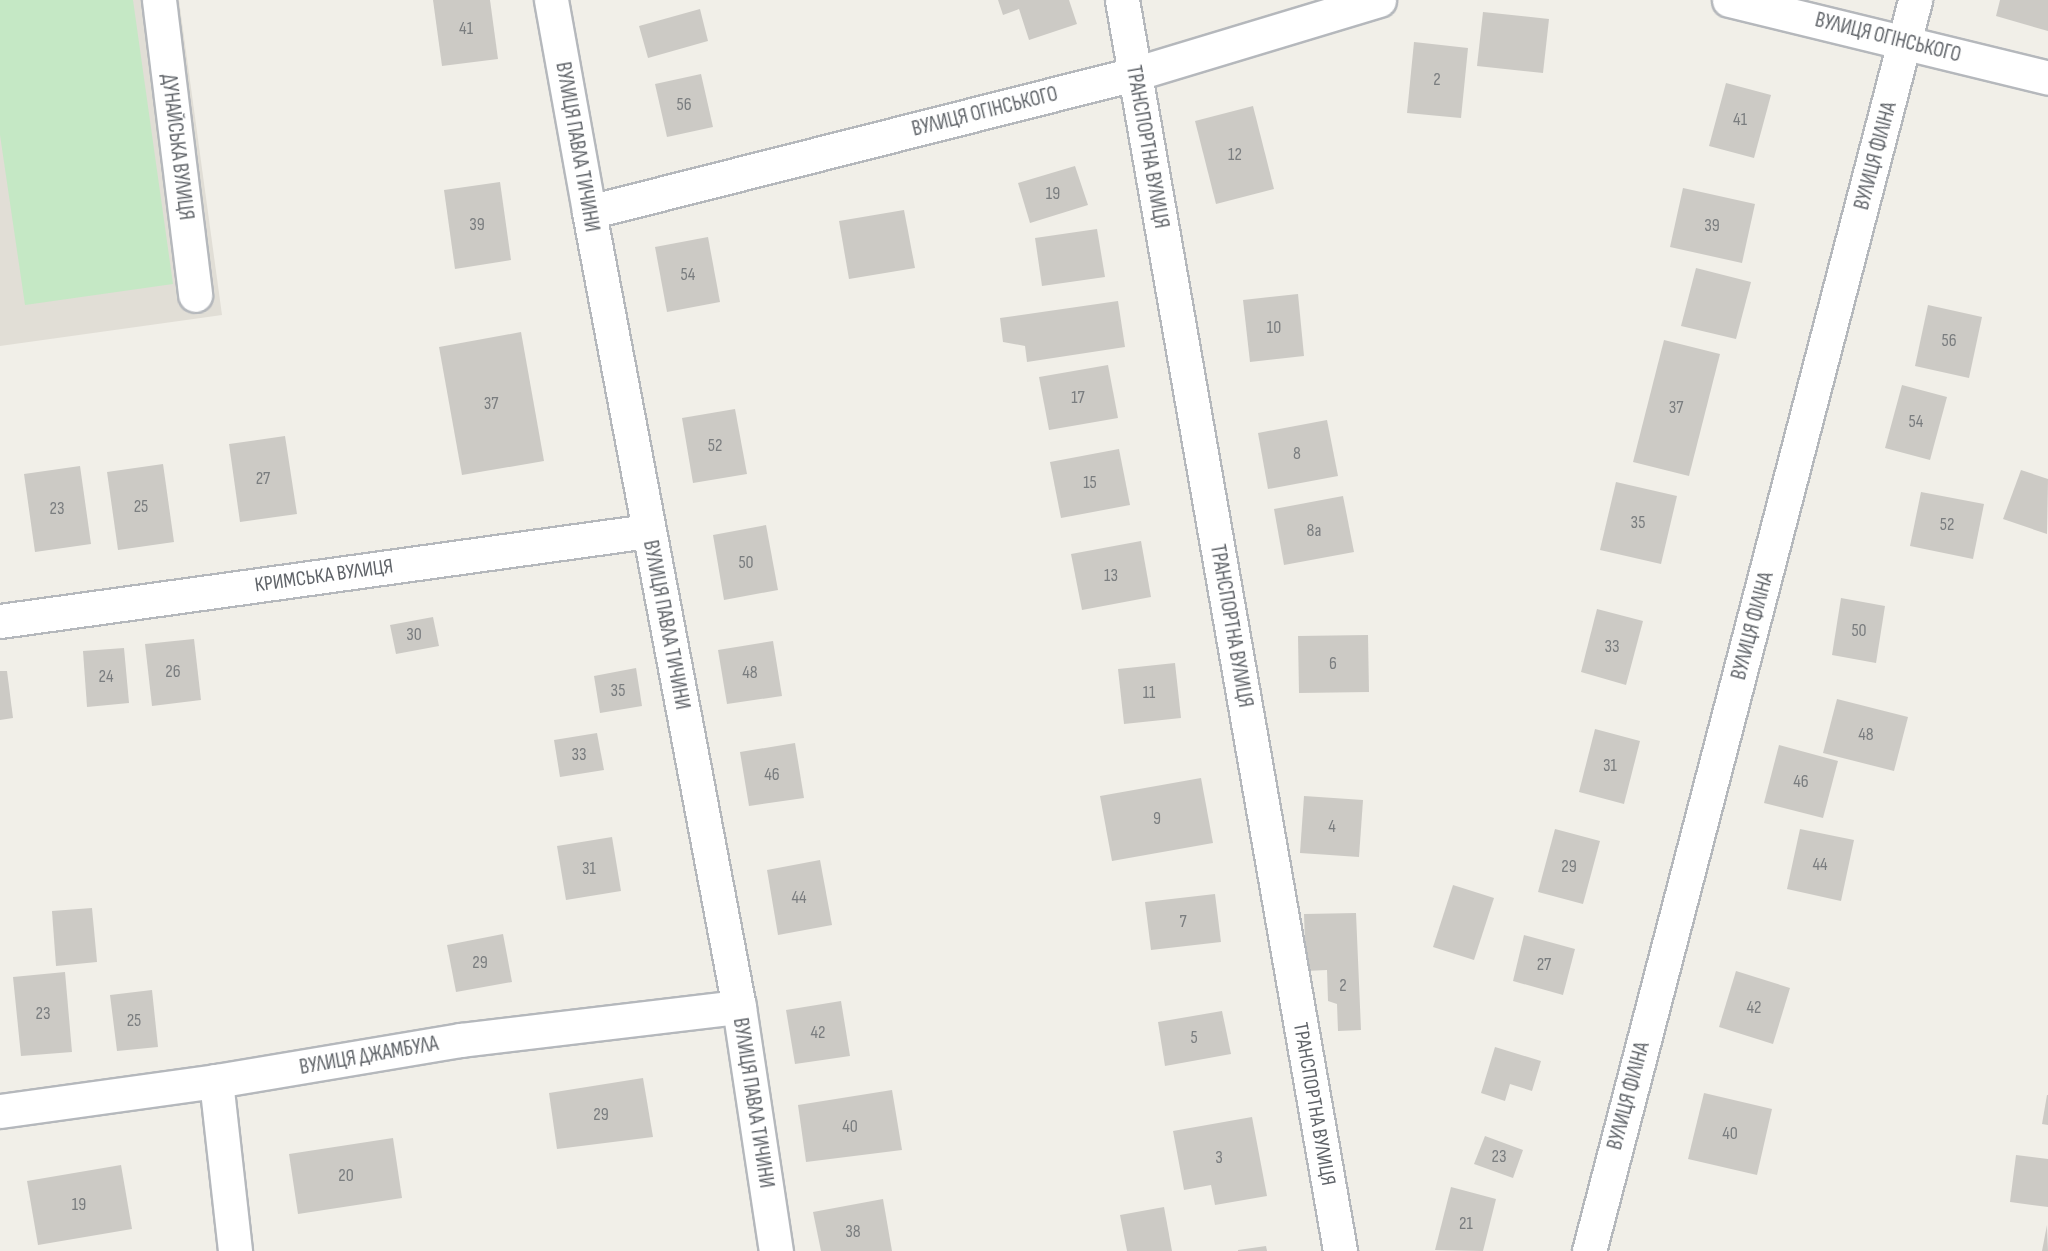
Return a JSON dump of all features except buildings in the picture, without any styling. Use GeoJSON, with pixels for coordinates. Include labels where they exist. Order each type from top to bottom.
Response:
{"type":"FeatureCollection","features":[{"type":"Feature","properties":{"kind":"street","name":"ДУНАЙСЬКА ВУЛИЦЯ"},"geometry":{"type":"LineString","coordinates":[[159,0],[195,295]]}},
{"type":"Feature","properties":{"kind":"street","name":"ВУЛИЦЯ ПАВЛА ТИЧИНИ"},"geometry":{"type":"LineString","coordinates":[[551,0],[648,531],[739,1007],[776,1251]]}},
{"type":"Feature","properties":{"kind":"street","name":"ТРАНСПОРТНА ВУЛИЦЯ"},"geometry":{"type":"LineString","coordinates":[[1122,0],[1340,1251]]}},
{"type":"Feature","properties":{"kind":"street","name":"ВУЛИЦЯ ОГІНСЬКОГО"},"geometry":{"type":"LineString","coordinates":[[589,212],[1134,74],[1379,0]]}},
{"type":"Feature","properties":{"kind":"street","name":"ВУЛИЦЯ ОГІНСЬКОГО"},"geometry":{"type":"LineString","coordinates":[[1729,0],[2048,78]]}},
{"type":"Feature","properties":{"kind":"street","name":"ВУЛИЦЯ ФІЛІНА"},"geometry":{"type":"LineString","coordinates":[[1589,1251],[1906,42],[1915,0]]}},
{"type":"Feature","properties":{"kind":"street","name":"КРИМСЬКА ВУЛИЦЯ"},"geometry":{"type":"LineString","coordinates":[[0,621],[648,531]]}},
{"type":"Feature","properties":{"kind":"street","name":"ВУЛИЦЯ ДЖАМБУЛА"},"geometry":{"type":"LineString","coordinates":[[0,1111],[216,1081],[460,1040],[739,1007]]}},
{"type":"Feature","properties":{"kind":"street"},"geometry":{"type":"LineString","coordinates":[[216,1081],[234,1251]]}},
{"type":"Feature","properties":{"kind":"shaded area"},"geometry":{"type":"Polygon","coordinates":[[[0,0],[179,0],[222,315],[0,346],[0,0]]]}},
{"type":"Feature","properties":{"kind":"green space"},"geometry":{"type":"Polygon","coordinates":[[[0,0],[133,0],[173,284],[25,305],[0,135],[0,0]]]}}]}
